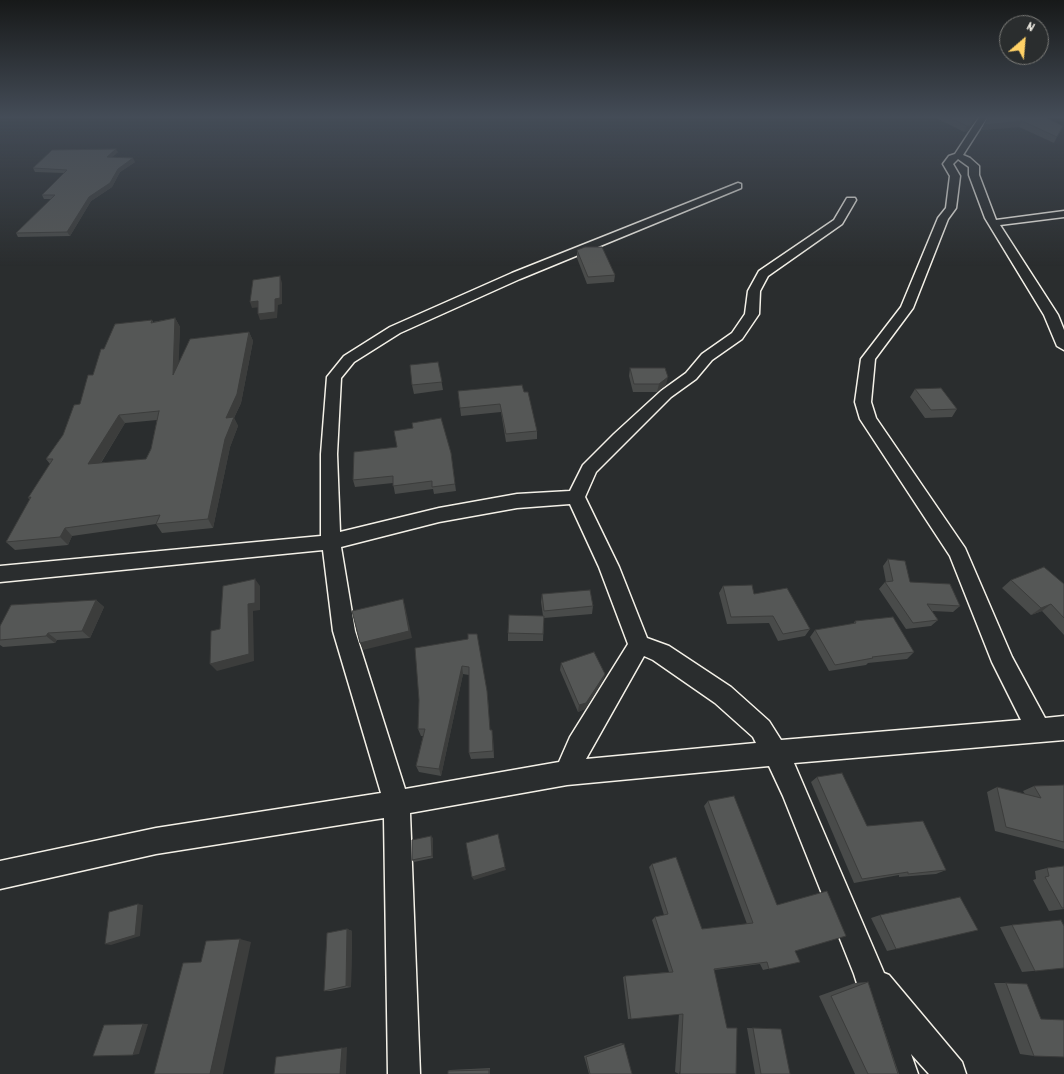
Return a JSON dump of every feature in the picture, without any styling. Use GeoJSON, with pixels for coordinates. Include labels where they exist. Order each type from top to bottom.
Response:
{"type":"FeatureCollection","features":[{"type":"Feature","properties":{"kind":"street"},"geometry":{"type":"LineString","coordinates":[[949,166],[955,176],[951,208],[943,218],[907,308],[868,359],[863,402],[868,419],[958,553],[1003,662],[1040,730]]}},
{"type":"Feature","properties":{"kind":"street"},"geometry":{"type":"LineString","coordinates":[[974,166],[974,175],[994,223],[1051,315],[1064,346]]}},
{"type":"Feature","properties":{"kind":"street"},"geometry":{"type":"LineString","coordinates":[[404,1074],[397,803],[344,631],[331,542],[329,454],[334,377],[349,359],[395,330],[516,276],[738,186]]}},
{"type":"Feature","properties":{"kind":"street"},"geometry":{"type":"LineString","coordinates":[[576,497],[589,469],[620,438],[666,394],[691,376],[707,358],[738,336],[752,314],[754,291],[763,274],[838,222],[851,200]]}},
{"type":"Feature","properties":{"kind":"street"},"geometry":{"type":"LineString","coordinates":[[994,223],[1064,214]]}},
{"type":"Feature","properties":{"kind":"street"},"geometry":{"type":"LineString","coordinates":[[0,574],[331,542],[439,515],[517,501],[576,497]]}},
{"type":"Feature","properties":{"kind":"street"},"geometry":{"type":"LineString","coordinates":[[576,497],[609,567],[639,645],[661,653],[724,695],[761,729],[776,754],[793,789],[869,974],[902,1074]]}},
{"type":"Feature","properties":{"kind":"street"},"geometry":{"type":"LineString","coordinates":[[567,774],[579,746],[639,645]]}},
{"type":"Feature","properties":{"kind":"street"},"geometry":{"type":"LineString","coordinates":[[0,875],[156,841],[567,774],[880,742],[1064,728]]}},
{"type":"Feature","properties":{"kind":"street"},"geometry":{"type":"LineString","coordinates":[[869,974],[917,1036],[950,1074]]}},
{"type":"Feature","properties":{"kind":"building"},"geometry":{"type":"Polygon","coordinates":[[[35,166],[122,166],[118,169],[110,183],[89,197],[67,232],[16,233],[55,195],[42,195],[67,170],[33,168],[35,166]]]}},
{"type":"Feature","properties":{"kind":"building"},"geometry":{"type":"Polygon","coordinates":[[[585,247],[602,247],[615,275],[588,277],[577,250],[585,247]]]}},
{"type":"Feature","properties":{"kind":"building"},"geometry":{"type":"Polygon","coordinates":[[[280,276],[280,298],[275,299],[275,312],[258,314],[258,301],[250,302],[253,280],[280,276]]]}},
{"type":"Feature","properties":{"kind":"building"},"geometry":{"type":"Polygon","coordinates":[[[175,318],[173,375],[190,339],[249,332],[237,394],[226,418],[234,417],[225,439],[208,519],[156,524],[160,515],[65,528],[60,537],[6,542],[31,497],[28,498],[53,459],[46,459],[63,435],[74,405],[80,404],[88,375],[93,375],[101,349],[104,349],[115,324],[152,320],[151,323],[175,318]],[[159,411],[119,415],[88,464],[146,459],[151,449],[159,411]]]}},
{"type":"Feature","properties":{"kind":"building"},"geometry":{"type":"Polygon","coordinates":[[[438,362],[442,382],[412,385],[410,365],[438,362]]]}},
{"type":"Feature","properties":{"kind":"building"},"geometry":{"type":"Polygon","coordinates":[[[630,368],[665,368],[668,377],[659,384],[634,384],[630,368]]]}},
{"type":"Feature","properties":{"kind":"building"},"geometry":{"type":"Polygon","coordinates":[[[522,385],[524,392],[528,392],[537,431],[506,434],[500,404],[460,408],[458,391],[522,385]]]}},
{"type":"Feature","properties":{"kind":"building"},"geometry":{"type":"Polygon","coordinates":[[[941,388],[957,409],[931,410],[915,389],[941,388]]]}},
{"type":"Feature","properties":{"kind":"building"},"geometry":{"type":"Polygon","coordinates":[[[441,418],[451,453],[455,484],[432,487],[432,481],[393,486],[393,476],[353,480],[354,452],[397,447],[394,431],[413,428],[412,423],[441,418]]]}},
{"type":"Feature","properties":{"kind":"building"},"geometry":{"type":"Polygon","coordinates":[[[888,559],[905,561],[910,582],[950,584],[960,606],[927,604],[938,620],[913,623],[885,582],[893,581],[888,559]]]}},
{"type":"Feature","properties":{"kind":"building"},"geometry":{"type":"Polygon","coordinates":[[[1044,567],[1064,584],[1064,618],[1051,604],[1041,608],[1011,580],[1044,567]]]}},
{"type":"Feature","properties":{"kind":"building"},"geometry":{"type":"Polygon","coordinates":[[[255,579],[255,603],[248,604],[249,654],[210,664],[211,631],[220,629],[223,586],[255,579]]]}},
{"type":"Feature","properties":{"kind":"building"},"geometry":{"type":"Polygon","coordinates":[[[752,585],[754,594],[787,588],[810,629],[783,634],[773,616],[731,617],[723,586],[752,585]]]}},
{"type":"Feature","properties":{"kind":"building"},"geometry":{"type":"Polygon","coordinates":[[[590,590],[593,606],[544,611],[542,594],[590,590]]]}},
{"type":"Feature","properties":{"kind":"building"},"geometry":{"type":"Polygon","coordinates":[[[403,599],[409,631],[360,643],[352,611],[403,599]]]}},
{"type":"Feature","properties":{"kind":"building"},"geometry":{"type":"Polygon","coordinates":[[[96,600],[82,631],[48,633],[46,636],[0,640],[0,626],[11,605],[96,600]]]}},
{"type":"Feature","properties":{"kind":"building"},"geometry":{"type":"Polygon","coordinates":[[[509,615],[544,616],[543,634],[508,633],[509,615]]]}},
{"type":"Feature","properties":{"kind":"building"},"geometry":{"type":"Polygon","coordinates":[[[893,617],[914,652],[872,657],[835,665],[815,630],[856,623],[855,621],[893,617]]]}},
{"type":"Feature","properties":{"kind":"building"},"geometry":{"type":"Polygon","coordinates":[[[468,634],[477,634],[487,691],[493,751],[469,753],[469,667],[462,666],[439,769],[416,766],[425,729],[418,729],[419,700],[415,648],[468,639],[468,634]]]}},
{"type":"Feature","properties":{"kind":"building"},"geometry":{"type":"Polygon","coordinates":[[[594,652],[605,674],[586,703],[579,705],[561,663],[594,652]]]}},
{"type":"Feature","properties":{"kind":"building"},"geometry":{"type":"Polygon","coordinates":[[[842,773],[867,826],[923,821],[946,870],[908,874],[908,872],[862,879],[817,777],[842,773]]]}},
{"type":"Feature","properties":{"kind":"building"},"geometry":{"type":"Polygon","coordinates":[[[1064,785],[1064,842],[1006,827],[997,787],[1041,798],[1034,786],[1064,785]]]}},
{"type":"Feature","properties":{"kind":"building"},"geometry":{"type":"Polygon","coordinates":[[[734,796],[777,905],[827,891],[846,936],[795,951],[800,962],[769,969],[767,962],[714,969],[727,1028],[737,1028],[736,1074],[680,1074],[683,1014],[631,1019],[625,976],[673,972],[655,917],[668,914],[652,864],[676,857],[702,929],[753,923],[708,801],[734,796]]]}},
{"type":"Feature","properties":{"kind":"building"},"geometry":{"type":"Polygon","coordinates":[[[498,834],[505,867],[472,877],[466,843],[498,834]]]}},
{"type":"Feature","properties":{"kind":"building"},"geometry":{"type":"Polygon","coordinates":[[[431,836],[432,856],[412,860],[412,840],[431,836]]]}},
{"type":"Feature","properties":{"kind":"building"},"geometry":{"type":"Polygon","coordinates":[[[1064,866],[1064,908],[1062,908],[1045,877],[1049,876],[1047,868],[1064,866]]]}},
{"type":"Feature","properties":{"kind":"building"},"geometry":{"type":"Polygon","coordinates":[[[960,897],[978,930],[896,949],[880,915],[960,897]]]}},
{"type":"Feature","properties":{"kind":"building"},"geometry":{"type":"Polygon","coordinates":[[[138,904],[135,935],[105,944],[109,912],[138,904]]]}},
{"type":"Feature","properties":{"kind":"building"},"geometry":{"type":"Polygon","coordinates":[[[1061,920],[1064,926],[1064,968],[1035,971],[1012,925],[1061,920]]]}},
{"type":"Feature","properties":{"kind":"building"},"geometry":{"type":"Polygon","coordinates":[[[347,929],[346,986],[324,991],[327,933],[347,929]]]}},
{"type":"Feature","properties":{"kind":"building"},"geometry":{"type":"Polygon","coordinates":[[[240,939],[210,1074],[154,1074],[183,963],[201,962],[206,941],[240,939]]]}},
{"type":"Feature","properties":{"kind":"building"},"geometry":{"type":"Polygon","coordinates":[[[868,982],[898,1074],[868,1074],[831,996],[868,982]]]}},
{"type":"Feature","properties":{"kind":"building"},"geometry":{"type":"Polygon","coordinates":[[[1006,983],[1027,984],[1041,1019],[1064,1020],[1064,1057],[1034,1056],[1006,983]]]}},
{"type":"Feature","properties":{"kind":"building"},"geometry":{"type":"Polygon","coordinates":[[[143,1024],[133,1055],[93,1056],[104,1025],[143,1024]]]}},
{"type":"Feature","properties":{"kind":"building"},"geometry":{"type":"Polygon","coordinates":[[[753,1028],[781,1029],[790,1074],[761,1074],[753,1028]]]}},
{"type":"Feature","properties":{"kind":"building"},"geometry":{"type":"Polygon","coordinates":[[[624,1044],[632,1074],[590,1074],[586,1057],[624,1044]]]}},
{"type":"Feature","properties":{"kind":"building"},"geometry":{"type":"Polygon","coordinates":[[[342,1048],[340,1074],[274,1074],[276,1057],[342,1048]]]}},
{"type":"Feature","properties":{"kind":"building"},"geometry":{"type":"Polygon","coordinates":[[[489,1070],[489,1074],[448,1074],[448,1071],[489,1070]]]}}]}
